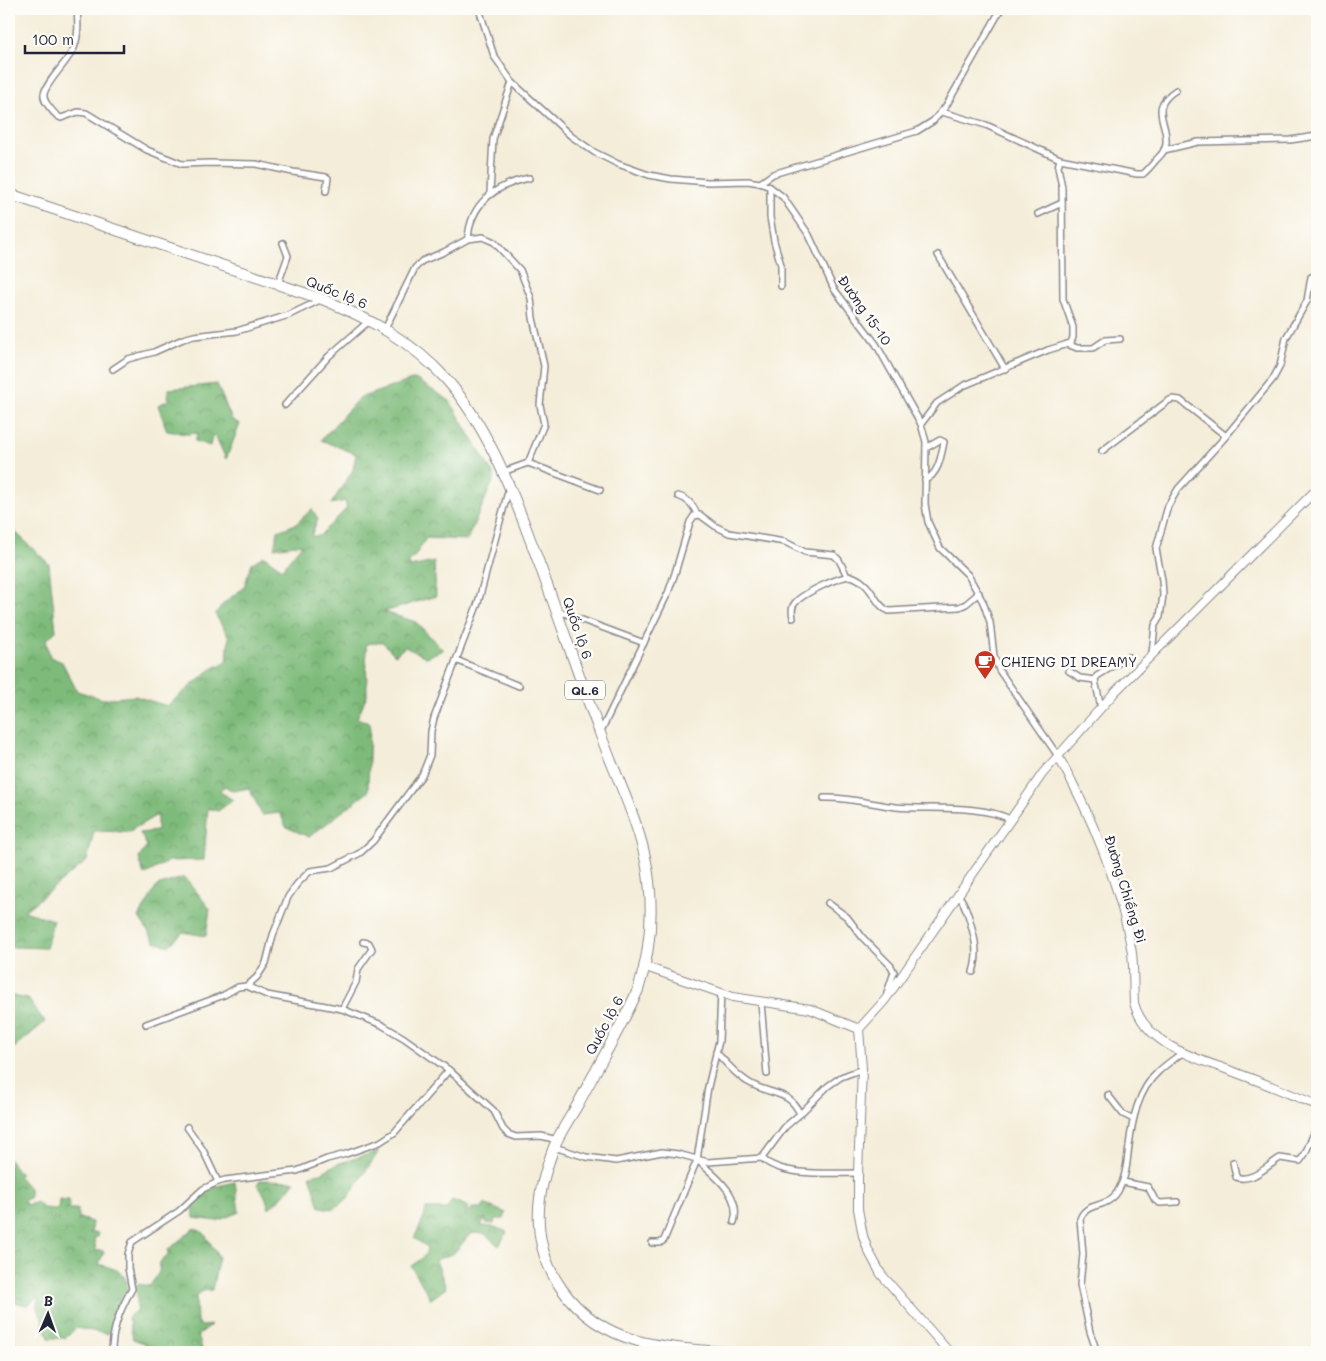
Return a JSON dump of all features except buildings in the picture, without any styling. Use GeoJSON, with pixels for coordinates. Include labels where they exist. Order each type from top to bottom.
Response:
{"type":"FeatureCollection","features":[{"type":"Feature","properties":{"kind":"highway","name":"Quốc lộ 6"},"geometry":{"type":"LineString","coordinates":[[9,194],[322,299],[370,321],[406,343],[429,362],[459,396],[483,434],[510,486],[558,611],[600,734],[637,830],[647,866],[651,914],[646,967],[638,990],[556,1144],[542,1184],[539,1228],[545,1260],[558,1285],[568,1298],[587,1316],[602,1326],[637,1340],[674,1348],[724,1352]]}},
{"type":"Feature","properties":{"kind":"street"},"geometry":{"type":"LineString","coordinates":[[77,9],[78,28],[75,44],[70,56],[46,89],[44,96],[46,102],[57,116],[61,118],[78,112],[86,113],[147,150],[182,164],[256,164],[326,177],[328,178],[326,191]]}},
{"type":"Feature","properties":{"kind":"street","name":"Đường 15-10"},"geometry":{"type":"LineString","coordinates":[[479,9],[494,56],[512,82],[571,136],[594,152],[618,164],[649,174],[671,179],[719,183],[760,183],[770,187],[783,197],[801,221],[834,289],[876,344],[921,424],[926,448],[925,510],[934,538],[944,552],[968,575],[979,593],[989,617],[994,656],[999,670],[1058,756]]}},
{"type":"Feature","properties":{"kind":"street"},"geometry":{"type":"LineString","coordinates":[[760,183],[772,174],[917,130],[933,121],[942,112],[1000,9]]}},
{"type":"Feature","properties":{"kind":"street"},"geometry":{"type":"LineString","coordinates":[[1177,9],[1191,9]]}},
{"type":"Feature","properties":{"kind":"street"},"geometry":{"type":"LineString","coordinates":[[490,193],[493,139],[512,82]]}},
{"type":"Feature","properties":{"kind":"street"},"geometry":{"type":"LineString","coordinates":[[942,112],[986,125],[1060,159],[1137,174],[1146,172],[1164,150],[1166,144],[1161,108],[1165,99],[1176,90]]}},
{"type":"Feature","properties":{"kind":"street"},"geometry":{"type":"LineString","coordinates":[[1164,150],[1198,142],[1290,140],[1317,136]]}},
{"type":"Feature","properties":{"kind":"street"},"geometry":{"type":"LineString","coordinates":[[921,424],[930,409],[941,400],[974,381],[1048,350],[1071,343],[1073,327],[1063,299],[1062,187],[1058,172],[1060,159]]}},
{"type":"Feature","properties":{"kind":"street"},"geometry":{"type":"LineString","coordinates":[[468,239],[473,215],[490,193],[529,178]]}},
{"type":"Feature","properties":{"kind":"street"},"geometry":{"type":"LineString","coordinates":[[770,187],[770,217],[781,265],[781,286]]}},
{"type":"Feature","properties":{"kind":"street"},"geometry":{"type":"LineString","coordinates":[[1038,214],[1062,203]]}},
{"type":"Feature","properties":{"kind":"street"},"geometry":{"type":"LineString","coordinates":[[385,330],[417,265],[468,239],[483,237],[494,242],[520,270],[530,298],[544,366],[540,405],[544,424],[528,463]]}},
{"type":"Feature","properties":{"kind":"street"},"geometry":{"type":"LineString","coordinates":[[278,284],[288,256],[283,243]]}},
{"type":"Feature","properties":{"kind":"street"},"geometry":{"type":"LineString","coordinates":[[938,255],[1005,368]]}},
{"type":"Feature","properties":{"kind":"street"},"geometry":{"type":"LineString","coordinates":[[1152,654],[1155,625],[1160,617],[1163,595],[1156,549],[1168,506],[1178,489],[1226,436],[1273,379],[1280,366],[1286,338],[1307,301],[1311,278],[1317,274]]}},
{"type":"Feature","properties":{"kind":"street"},"geometry":{"type":"LineString","coordinates":[[113,369],[128,359],[154,352],[183,339],[237,331],[289,315],[322,299]]}},
{"type":"Feature","properties":{"kind":"street"},"geometry":{"type":"LineString","coordinates":[[285,405],[329,356],[370,321]]}},
{"type":"Feature","properties":{"kind":"street"},"geometry":{"type":"LineString","coordinates":[[1067,344],[1077,348],[1093,348],[1105,340],[1120,339]]}},
{"type":"Feature","properties":{"kind":"street"},"geometry":{"type":"LineString","coordinates":[[1102,451],[1168,401],[1172,400],[1180,400],[1226,436]]}},
{"type":"Feature","properties":{"kind":"street"},"geometry":{"type":"LineString","coordinates":[[925,480],[935,474],[944,442],[940,440],[926,448]]}},
{"type":"Feature","properties":{"kind":"street"},"geometry":{"type":"LineString","coordinates":[[503,472],[528,463],[600,490]]}},
{"type":"Feature","properties":{"kind":"street"},"geometry":{"type":"LineString","coordinates":[[146,1024],[247,986],[261,972],[266,963],[275,930],[288,898],[297,884],[310,871],[332,868],[360,854],[373,841],[422,775],[430,755],[431,731],[434,718],[478,603],[510,486]]}},
{"type":"Feature","properties":{"kind":"street"},"geometry":{"type":"LineString","coordinates":[[949,1352],[890,1285],[875,1263],[860,1223],[858,1173],[862,1069],[859,1029],[885,1000],[1043,773],[1152,654],[1317,489]]}},
{"type":"Feature","properties":{"kind":"street"},"geometry":{"type":"LineString","coordinates":[[678,496],[689,501],[696,510],[697,515],[729,533],[785,542],[805,552],[834,555],[839,560],[847,576]]}},
{"type":"Feature","properties":{"kind":"street"},"geometry":{"type":"LineString","coordinates":[[600,734],[673,580],[691,518],[697,515]]}},
{"type":"Feature","properties":{"kind":"street"},"geometry":{"type":"LineString","coordinates":[[794,618],[792,609],[796,602],[825,585],[847,576],[866,584],[882,607],[889,611],[959,607],[966,604],[979,593]]}},
{"type":"Feature","properties":{"kind":"street"},"geometry":{"type":"LineString","coordinates":[[558,611],[644,643]]}},
{"type":"Feature","properties":{"kind":"street"},"geometry":{"type":"LineString","coordinates":[[1101,708],[1095,680],[1097,676],[1128,657]]}},
{"type":"Feature","properties":{"kind":"street"},"geometry":{"type":"LineString","coordinates":[[456,660],[519,686]]}},
{"type":"Feature","properties":{"kind":"street"},"geometry":{"type":"LineString","coordinates":[[1069,671],[1074,676],[1095,680]]}},
{"type":"Feature","properties":{"kind":"street","name":"Đường Chiềng Đi"},"geometry":{"type":"LineString","coordinates":[[1058,756],[1092,822],[1116,892],[1132,955],[1136,1010],[1153,1032],[1182,1054],[1222,1067],[1317,1105]]}},
{"type":"Feature","properties":{"kind":"street"},"geometry":{"type":"LineString","coordinates":[[824,798],[845,799],[898,807],[987,811],[1010,819]]}},
{"type":"Feature","properties":{"kind":"street"},"geometry":{"type":"LineString","coordinates":[[959,896],[965,903],[976,939],[976,961],[973,972]]}},
{"type":"Feature","properties":{"kind":"street"},"geometry":{"type":"LineString","coordinates":[[828,903],[847,917],[863,938],[893,968],[893,975],[885,1000]]}},
{"type":"Feature","properties":{"kind":"street"},"geometry":{"type":"LineString","coordinates":[[342,1009],[356,982],[358,969],[372,949],[369,942],[363,942]]}},
{"type":"Feature","properties":{"kind":"street"},"geometry":{"type":"LineString","coordinates":[[646,967],[721,994],[761,1002],[810,1008],[859,1029]]}},
{"type":"Feature","properties":{"kind":"street"},"geometry":{"type":"LineString","coordinates":[[247,986],[267,995],[342,1009],[372,1020],[392,1031],[450,1070],[494,1111],[508,1134],[516,1137],[541,1136],[586,1157],[616,1161],[648,1153],[662,1152],[714,1162],[762,1158],[768,1163],[797,1172],[858,1173]]}},
{"type":"Feature","properties":{"kind":"street"},"geometry":{"type":"LineString","coordinates":[[652,1243],[660,1243],[664,1240],[697,1160],[708,1087],[720,1034],[721,994]]}},
{"type":"Feature","properties":{"kind":"street"},"geometry":{"type":"LineString","coordinates":[[761,1002],[767,1074]]}},
{"type":"Feature","properties":{"kind":"street"},"geometry":{"type":"LineString","coordinates":[[716,1052],[746,1081],[766,1092],[790,1098],[797,1106],[800,1114]]}},
{"type":"Feature","properties":{"kind":"street"},"geometry":{"type":"LineString","coordinates":[[1097,1352],[1090,1332],[1080,1285],[1082,1254],[1080,1219],[1087,1209],[1108,1202],[1116,1195],[1123,1182],[1133,1119],[1144,1092],[1154,1076],[1182,1054]]}},
{"type":"Feature","properties":{"kind":"street"},"geometry":{"type":"LineString","coordinates":[[762,1158],[785,1127],[831,1083],[862,1069]]}},
{"type":"Feature","properties":{"kind":"street"},"geometry":{"type":"LineString","coordinates":[[112,1352],[115,1328],[125,1300],[132,1289],[128,1268],[128,1254],[132,1242],[179,1211],[204,1189],[218,1182],[297,1171],[386,1139],[394,1133],[450,1070]]}},
{"type":"Feature","properties":{"kind":"street"},"geometry":{"type":"LineString","coordinates":[[1108,1094],[1123,1114],[1133,1119]]}},
{"type":"Feature","properties":{"kind":"street"},"geometry":{"type":"LineString","coordinates":[[1233,1162],[1236,1177],[1241,1178],[1261,1172],[1280,1158],[1300,1161],[1317,1126]]}},
{"type":"Feature","properties":{"kind":"street"},"geometry":{"type":"LineString","coordinates":[[187,1127],[203,1150],[218,1182]]}},
{"type":"Feature","properties":{"kind":"street"},"geometry":{"type":"LineString","coordinates":[[697,1160],[727,1190],[735,1208],[734,1222]]}},
{"type":"Feature","properties":{"kind":"street"},"geometry":{"type":"LineString","coordinates":[[1123,1182],[1148,1187],[1155,1200],[1160,1203],[1177,1202]]}},
{"type":"Feature","properties":{"kind":"green space"},"geometry":{"type":"Polygon","coordinates":[[[415,379],[450,401],[495,477],[467,540],[426,538],[415,556],[409,561],[410,567],[434,562],[436,596],[384,612],[416,622],[443,650],[426,657],[405,647],[395,655],[382,642],[366,644],[367,695],[357,718],[370,723],[368,792],[309,837],[286,827],[280,813],[262,815],[249,788],[233,791],[225,786],[219,791],[233,800],[218,811],[208,808],[204,860],[169,861],[144,875],[139,858],[147,846],[140,833],[157,831],[157,815],[128,832],[94,831],[87,861],[24,911],[53,920],[46,948],[12,947],[9,950],[9,805],[18,787],[9,788],[9,526],[49,564],[56,631],[46,640],[50,657],[62,662],[77,691],[103,699],[135,696],[167,706],[210,670],[227,661],[229,637],[215,614],[223,604],[244,587],[252,563],[264,556],[282,569],[302,544],[274,548],[278,531],[296,524],[312,509],[318,519],[311,536],[319,536],[347,508],[345,501],[331,504],[353,470],[356,454],[321,440],[359,398],[415,379]]]}},
{"type":"Feature","properties":{"kind":"green space"},"geometry":{"type":"Polygon","coordinates":[[[217,384],[232,420],[240,424],[226,459],[215,435],[212,437],[210,446],[195,441],[198,433],[187,434],[167,431],[158,405],[167,401],[169,389],[217,384]]]}},
{"type":"Feature","properties":{"kind":"green space"},"geometry":{"type":"Polygon","coordinates":[[[185,877],[210,909],[206,936],[183,932],[169,946],[155,942],[139,917],[157,886],[185,877]]]}},
{"type":"Feature","properties":{"kind":"green space"},"geometry":{"type":"Polygon","coordinates":[[[9,995],[28,999],[45,1022],[14,1048],[9,1049],[9,995]]]}},
{"type":"Feature","properties":{"kind":"green space"},"geometry":{"type":"Polygon","coordinates":[[[379,1151],[348,1198],[333,1209],[320,1207],[310,1175],[321,1173],[337,1164],[379,1151]]]}},
{"type":"Feature","properties":{"kind":"green space"},"geometry":{"type":"Polygon","coordinates":[[[9,1159],[21,1174],[18,1176],[29,1188],[30,1197],[23,1201],[28,1205],[37,1202],[43,1208],[58,1209],[59,1199],[69,1200],[69,1209],[77,1209],[79,1218],[92,1222],[91,1233],[98,1233],[98,1237],[94,1238],[96,1251],[101,1250],[104,1252],[99,1264],[119,1272],[125,1278],[128,1290],[121,1297],[120,1308],[108,1334],[76,1328],[66,1338],[49,1338],[37,1306],[38,1297],[27,1305],[9,1301],[9,1159]]]}},
{"type":"Feature","properties":{"kind":"green space"},"geometry":{"type":"Polygon","coordinates":[[[260,1180],[295,1181],[283,1196],[269,1208],[265,1196],[257,1184],[260,1180]]]}},
{"type":"Feature","properties":{"kind":"green space"},"geometry":{"type":"Polygon","coordinates":[[[235,1182],[239,1212],[217,1221],[194,1218],[193,1200],[213,1187],[235,1182]]]}},
{"type":"Feature","properties":{"kind":"green space"},"geometry":{"type":"Polygon","coordinates":[[[452,1200],[469,1207],[467,1216],[472,1208],[483,1208],[484,1204],[506,1213],[504,1219],[496,1219],[494,1224],[486,1223],[485,1218],[483,1223],[481,1223],[482,1226],[495,1227],[507,1232],[499,1246],[485,1234],[471,1233],[454,1253],[436,1260],[446,1288],[431,1299],[411,1266],[424,1256],[427,1250],[427,1247],[414,1238],[424,1218],[426,1209],[447,1209],[452,1200]]]}},
{"type":"Feature","properties":{"kind":"green space"},"geometry":{"type":"Polygon","coordinates":[[[194,1228],[204,1233],[219,1257],[212,1290],[203,1291],[196,1296],[197,1323],[202,1326],[211,1325],[198,1335],[203,1352],[145,1352],[150,1346],[146,1347],[144,1343],[133,1339],[128,1317],[137,1310],[137,1293],[135,1288],[137,1284],[150,1286],[159,1272],[160,1262],[168,1256],[168,1250],[194,1228]]]}},
{"type":"Feature","properties":{"kind":"place","name":"CHIENG DI DREAMY"},"geometry":{"type":"Point","coordinates":[985,680]}}]}
